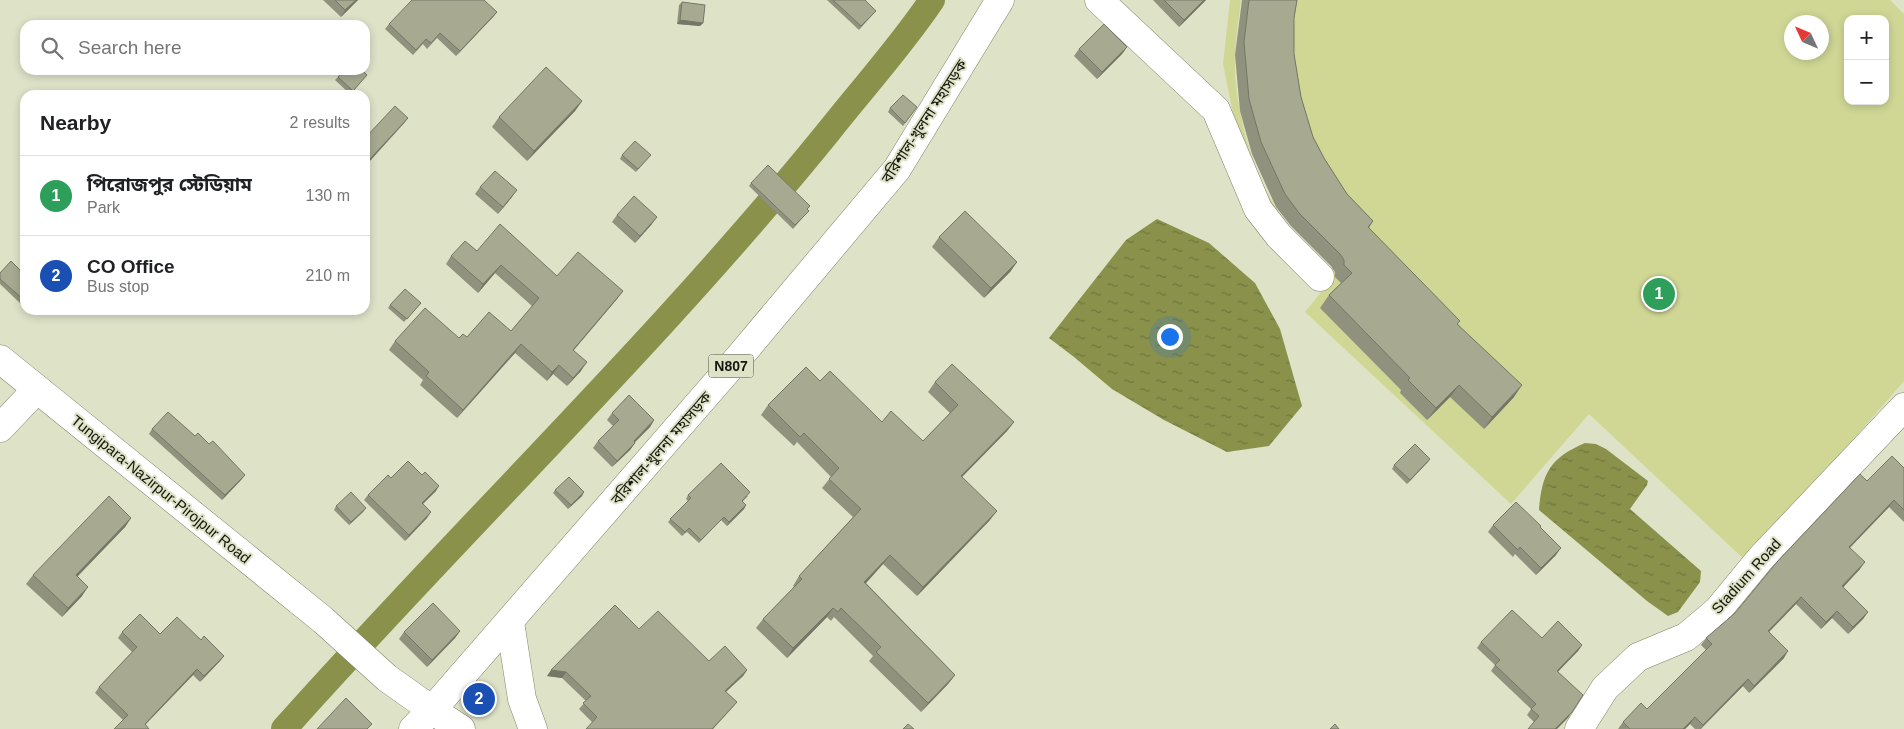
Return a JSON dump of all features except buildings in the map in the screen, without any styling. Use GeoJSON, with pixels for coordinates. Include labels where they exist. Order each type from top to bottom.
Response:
{"type":"FeatureCollection","features":[{"type":"Feature","properties":{"kind":"main road","name":"বরিশাল-খুলনা মহাসড়ক"},"geometry":{"type":"LineString","coordinates":[[413,729],[510,622],[740,356],[897,169],[1000,0]]}},
{"type":"Feature","properties":{"kind":"main road"},"geometry":{"type":"LineString","coordinates":[[1099,0],[1216,110],[1258,209],[1279,236],[1320,277]]}},
{"type":"Feature","properties":{"kind":"main road","name":"Tungipara-Nazirpur-Pirojpur Road"},"geometry":{"type":"LineString","coordinates":[[0,359],[323,620],[387,678],[432,710]]}},
{"type":"Feature","properties":{"kind":"main road"},"geometry":{"type":"LineString","coordinates":[[0,428],[37,388]]}},
{"type":"Feature","properties":{"kind":"main road","name":"Stadium Road"},"geometry":{"type":"LineString","coordinates":[[1579,729],[1605,688],[1638,657],[1686,637],[1718,610],[1760,559],[1904,407]]}},
{"type":"Feature","properties":{"kind":"main road"},"geometry":{"type":"LineString","coordinates":[[510,622],[522,699],[533,729]]}},
{"type":"Feature","properties":{"kind":"main road"},"geometry":{"type":"LineString","coordinates":[[432,710],[461,729]]}},
{"type":"Feature","properties":{"kind":"shaded area"},"geometry":{"type":"Polygon","coordinates":[[[1230,0],[1241,0],[1235,46],[1235,73],[1241,115],[1252,157],[1269,196],[1284,221],[1329,270],[1365,233],[1298,131],[1290,0],[1890,0],[1904,14],[1904,381],[1747,562],[1589,414],[1511,504],[1305,312],[1331,280],[1265,210],[1239,142],[1223,64],[1230,0]]]}},
{"type":"Feature","properties":{"kind":"water"},"geometry":{"type":"Polygon","coordinates":[[[1157,219],[1209,243],[1255,283],[1280,329],[1302,406],[1269,446],[1227,452],[1164,420],[1112,389],[1049,338],[1126,240],[1157,219]]]}},
{"type":"Feature","properties":{"kind":"water"},"geometry":{"type":"Polygon","coordinates":[[[1585,443],[1596,444],[1606,449],[1648,481],[1630,509],[1701,571],[1700,582],[1678,612],[1668,616],[1647,601],[1539,510],[1540,497],[1550,468],[1563,455],[1585,443]]]}},
{"type":"Feature","properties":{"kind":"waterway"},"geometry":{"type":"LineString","coordinates":[[284,729],[697,285],[829,131],[895,50],[932,0]]}},
{"type":"Feature","properties":{"kind":"place","name":"পিরোজপুর স্টেডিয়াম"},"geometry":{"type":"Point","coordinates":[1659,294]}},
{"type":"Feature","properties":{"kind":"place","name":"CO Office"},"geometry":{"type":"Point","coordinates":[479,699]}}]}
